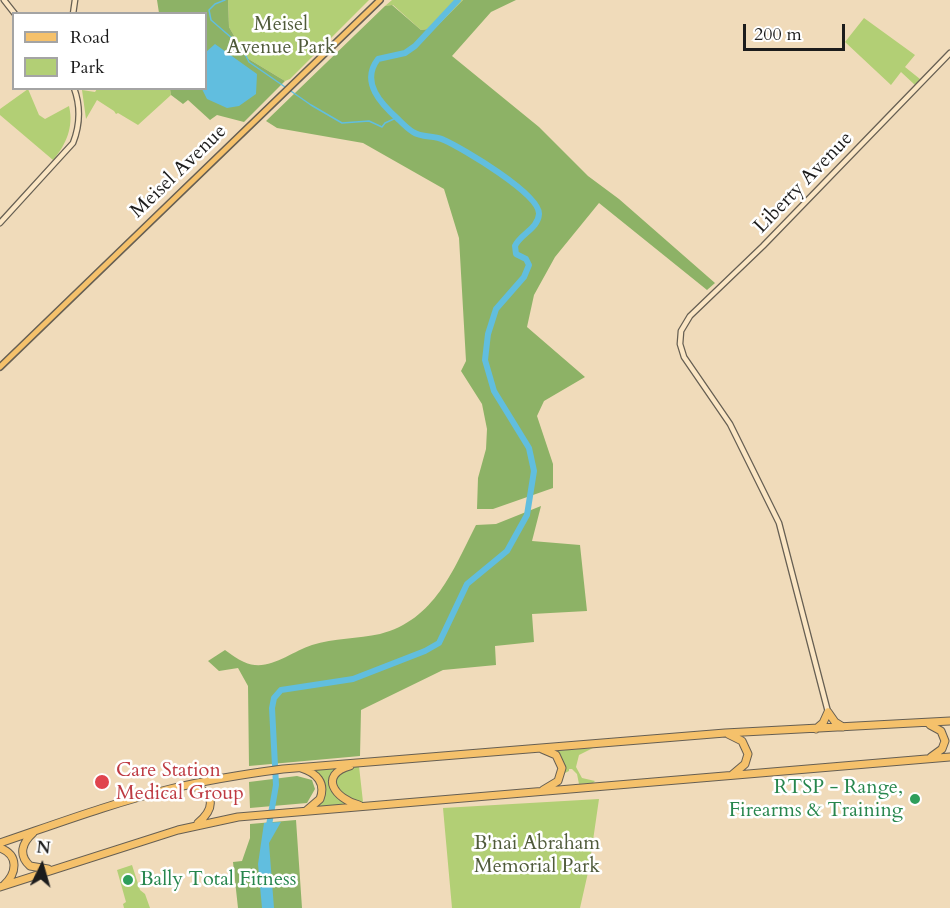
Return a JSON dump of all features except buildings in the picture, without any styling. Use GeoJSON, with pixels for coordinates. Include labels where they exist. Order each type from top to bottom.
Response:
{"type":"FeatureCollection","features":[{"type":"Feature","properties":{"kind":"highway"},"geometry":{"type":"LineString","coordinates":[[828,712],[835,722],[845,728]]}},
{"type":"Feature","properties":{"kind":"highway"},"geometry":{"type":"LineString","coordinates":[[816,729],[823,723],[828,712]]}},
{"type":"Feature","properties":{"kind":"highway"},"geometry":{"type":"LineString","coordinates":[[0,843],[126,801],[188,785],[283,769],[725,733],[950,721]]}},
{"type":"Feature","properties":{"kind":"highway"},"geometry":{"type":"LineString","coordinates":[[925,723],[939,729],[945,739],[942,749],[929,759]]}},
{"type":"Feature","properties":{"kind":"highway"},"geometry":{"type":"LineString","coordinates":[[725,733],[742,741],[748,751],[747,760],[743,766],[730,776]]}},
{"type":"Feature","properties":{"kind":"highway"},"geometry":{"type":"LineString","coordinates":[[537,748],[556,755],[562,768],[558,781],[541,792]]}},
{"type":"Feature","properties":{"kind":"highway"},"geometry":{"type":"LineString","coordinates":[[1,887],[196,825],[231,818],[950,757]]}},
{"type":"Feature","properties":{"kind":"highway"},"geometry":{"type":"LineString","coordinates":[[358,763],[339,771],[334,778],[333,785],[336,793],[342,799],[366,807]]}},
{"type":"Feature","properties":{"kind":"highway"},"geometry":{"type":"LineString","coordinates":[[299,767],[316,775],[322,787],[319,801],[304,812]]}},
{"type":"Feature","properties":{"kind":"highway"},"geometry":{"type":"LineString","coordinates":[[188,785],[204,791],[210,801],[209,812],[196,825]]}},
{"type":"Feature","properties":{"kind":"highway"},"geometry":{"type":"LineString","coordinates":[[35,831],[23,846],[25,862],[36,868],[55,869]]}},
{"type":"Feature","properties":{"kind":"highway"},"geometry":{"type":"LineString","coordinates":[[0,848],[11,855],[15,866],[12,876],[1,887]]}},
{"type":"Feature","properties":{"kind":"main road","name":"Meisel Avenue"},"geometry":{"type":"LineString","coordinates":[[1,365],[380,0]]}},
{"type":"Feature","properties":{"kind":"street"},"geometry":{"type":"LineString","coordinates":[[4,0],[13,12]]}},
{"type":"Feature","properties":{"kind":"street","name":"Liberty Avenue"},"geometry":{"type":"LineString","coordinates":[[828,712],[781,529],[734,430],[684,357],[680,346],[681,334],[690,316],[764,246],[950,53]]}},
{"type":"Feature","properties":{"kind":"street"},"geometry":{"type":"LineString","coordinates":[[0,223],[73,143],[78,130],[79,115],[74,90]]}},
{"type":"Feature","properties":{"kind":"green space"},"geometry":{"type":"Polygon","coordinates":[[[157,0],[228,0],[229,27],[247,58],[285,81],[244,122],[217,115],[210,120],[188,100],[183,104],[171,95],[170,90],[207,90],[207,12],[159,12],[157,0]]]}},
{"type":"Feature","properties":{"kind":"green space","name":"Meisel Avenue Park"},"geometry":{"type":"Polygon","coordinates":[[[228,0],[369,0],[290,79],[285,81],[247,58],[229,27],[228,0]]]}},
{"type":"Feature","properties":{"kind":"green space"},"geometry":{"type":"Polygon","coordinates":[[[392,0],[463,0],[435,28],[421,30],[393,5],[385,6],[392,0]]]}},
{"type":"Feature","properties":{"kind":"green space"},"geometry":{"type":"Polygon","coordinates":[[[463,0],[516,0],[491,12],[452,56],[539,127],[588,176],[619,199],[715,283],[707,290],[599,203],[555,257],[534,295],[527,327],[585,377],[544,401],[537,416],[553,464],[553,488],[493,509],[477,509],[478,478],[486,449],[487,429],[482,404],[461,371],[466,361],[459,238],[444,189],[363,143],[277,128],[266,121],[385,6],[392,5],[421,30],[435,28],[463,0]]]}},
{"type":"Feature","properties":{"kind":"green space"},"geometry":{"type":"Polygon","coordinates":[[[864,18],[915,55],[905,67],[920,79],[915,85],[901,72],[891,85],[845,42],[864,18]]]}},
{"type":"Feature","properties":{"kind":"green space"},"geometry":{"type":"Polygon","coordinates":[[[27,90],[39,115],[45,119],[69,106],[68,135],[53,160],[0,115],[0,109],[27,90]]]}},
{"type":"Feature","properties":{"kind":"green space"},"geometry":{"type":"Polygon","coordinates":[[[82,90],[95,92],[96,90],[170,90],[171,95],[138,125],[116,114],[97,100],[86,119],[82,90]]]}},
{"type":"Feature","properties":{"kind":"green space"},"geometry":{"type":"Polygon","coordinates":[[[541,506],[532,541],[580,545],[587,611],[532,614],[534,642],[495,646],[496,665],[443,670],[361,710],[360,756],[249,766],[248,686],[238,668],[219,671],[208,661],[225,650],[244,662],[262,665],[312,645],[380,634],[399,627],[415,617],[440,591],[476,525],[496,524],[541,506]]]}},
{"type":"Feature","properties":{"kind":"green space"},"geometry":{"type":"Polygon","coordinates":[[[593,748],[579,755],[576,767],[582,778],[595,781],[593,783],[579,784],[577,774],[572,769],[565,773],[565,766],[554,751],[593,748]]]}},
{"type":"Feature","properties":{"kind":"green space"},"geometry":{"type":"Polygon","coordinates":[[[359,766],[363,802],[350,800],[335,786],[337,776],[348,767],[359,766]]]}},
{"type":"Feature","properties":{"kind":"green space"},"geometry":{"type":"Polygon","coordinates":[[[338,769],[333,792],[347,805],[317,807],[322,799],[314,770],[338,769]]]}},
{"type":"Feature","properties":{"kind":"green space"},"geometry":{"type":"Polygon","coordinates":[[[297,776],[312,780],[315,789],[307,803],[250,808],[249,782],[297,776]]]}},
{"type":"Feature","properties":{"kind":"green space","name":"B'nai Abraham Memorial Park"},"geometry":{"type":"Polygon","coordinates":[[[599,799],[589,868],[580,908],[452,908],[443,808],[599,799]]]}},
{"type":"Feature","properties":{"kind":"green space"},"geometry":{"type":"Polygon","coordinates":[[[296,820],[302,908],[238,908],[233,862],[242,861],[250,838],[250,824],[296,820]]]}},
{"type":"Feature","properties":{"kind":"green space","name":"Bally Total Fitness"},"geometry":{"type":"Polygon","coordinates":[[[132,865],[140,890],[145,894],[150,908],[124,908],[123,904],[126,902],[117,870],[132,865]]]}},
{"type":"Feature","properties":{"kind":"water"},"geometry":{"type":"Polygon","coordinates":[[[215,44],[257,74],[256,94],[239,106],[227,108],[207,99],[202,90],[207,90],[207,51],[215,44]]]}},
{"type":"Feature","properties":{"kind":"water"},"geometry":{"type":"Polygon","coordinates":[[[281,822],[269,843],[274,908],[262,908],[258,864],[264,823],[281,822]]]}},
{"type":"Feature","properties":{"kind":"waterway"},"geometry":{"type":"LineString","coordinates":[[225,0],[215,4],[209,10],[211,20],[241,46],[249,62],[311,105],[342,123],[369,121],[382,127],[396,118]]}},
{"type":"Feature","properties":{"kind":"waterway"},"geometry":{"type":"LineString","coordinates":[[268,831],[276,785],[272,708],[274,698],[281,690],[353,679],[425,651],[439,643],[467,584],[507,551],[527,515],[534,471],[529,448],[494,391],[485,360],[488,334],[496,309],[524,277],[529,265],[526,259],[516,254],[515,246],[536,224],[539,214],[536,205],[499,172],[467,152],[440,138],[420,135],[409,129],[380,100],[372,84],[371,76],[378,59],[405,53],[415,46],[458,0]]}},
{"type":"Feature","properties":{"kind":"place","name":"Care Station Medical Group"},"geometry":{"type":"Point","coordinates":[102,782]}},
{"type":"Feature","properties":{"kind":"place","name":"RTSP - Range, Firearms & Training"},"geometry":{"type":"Point","coordinates":[915,799]}},
{"type":"Feature","properties":{"kind":"place","name":"Bally Total Fitness"},"geometry":{"type":"Point","coordinates":[128,880]}}]}
